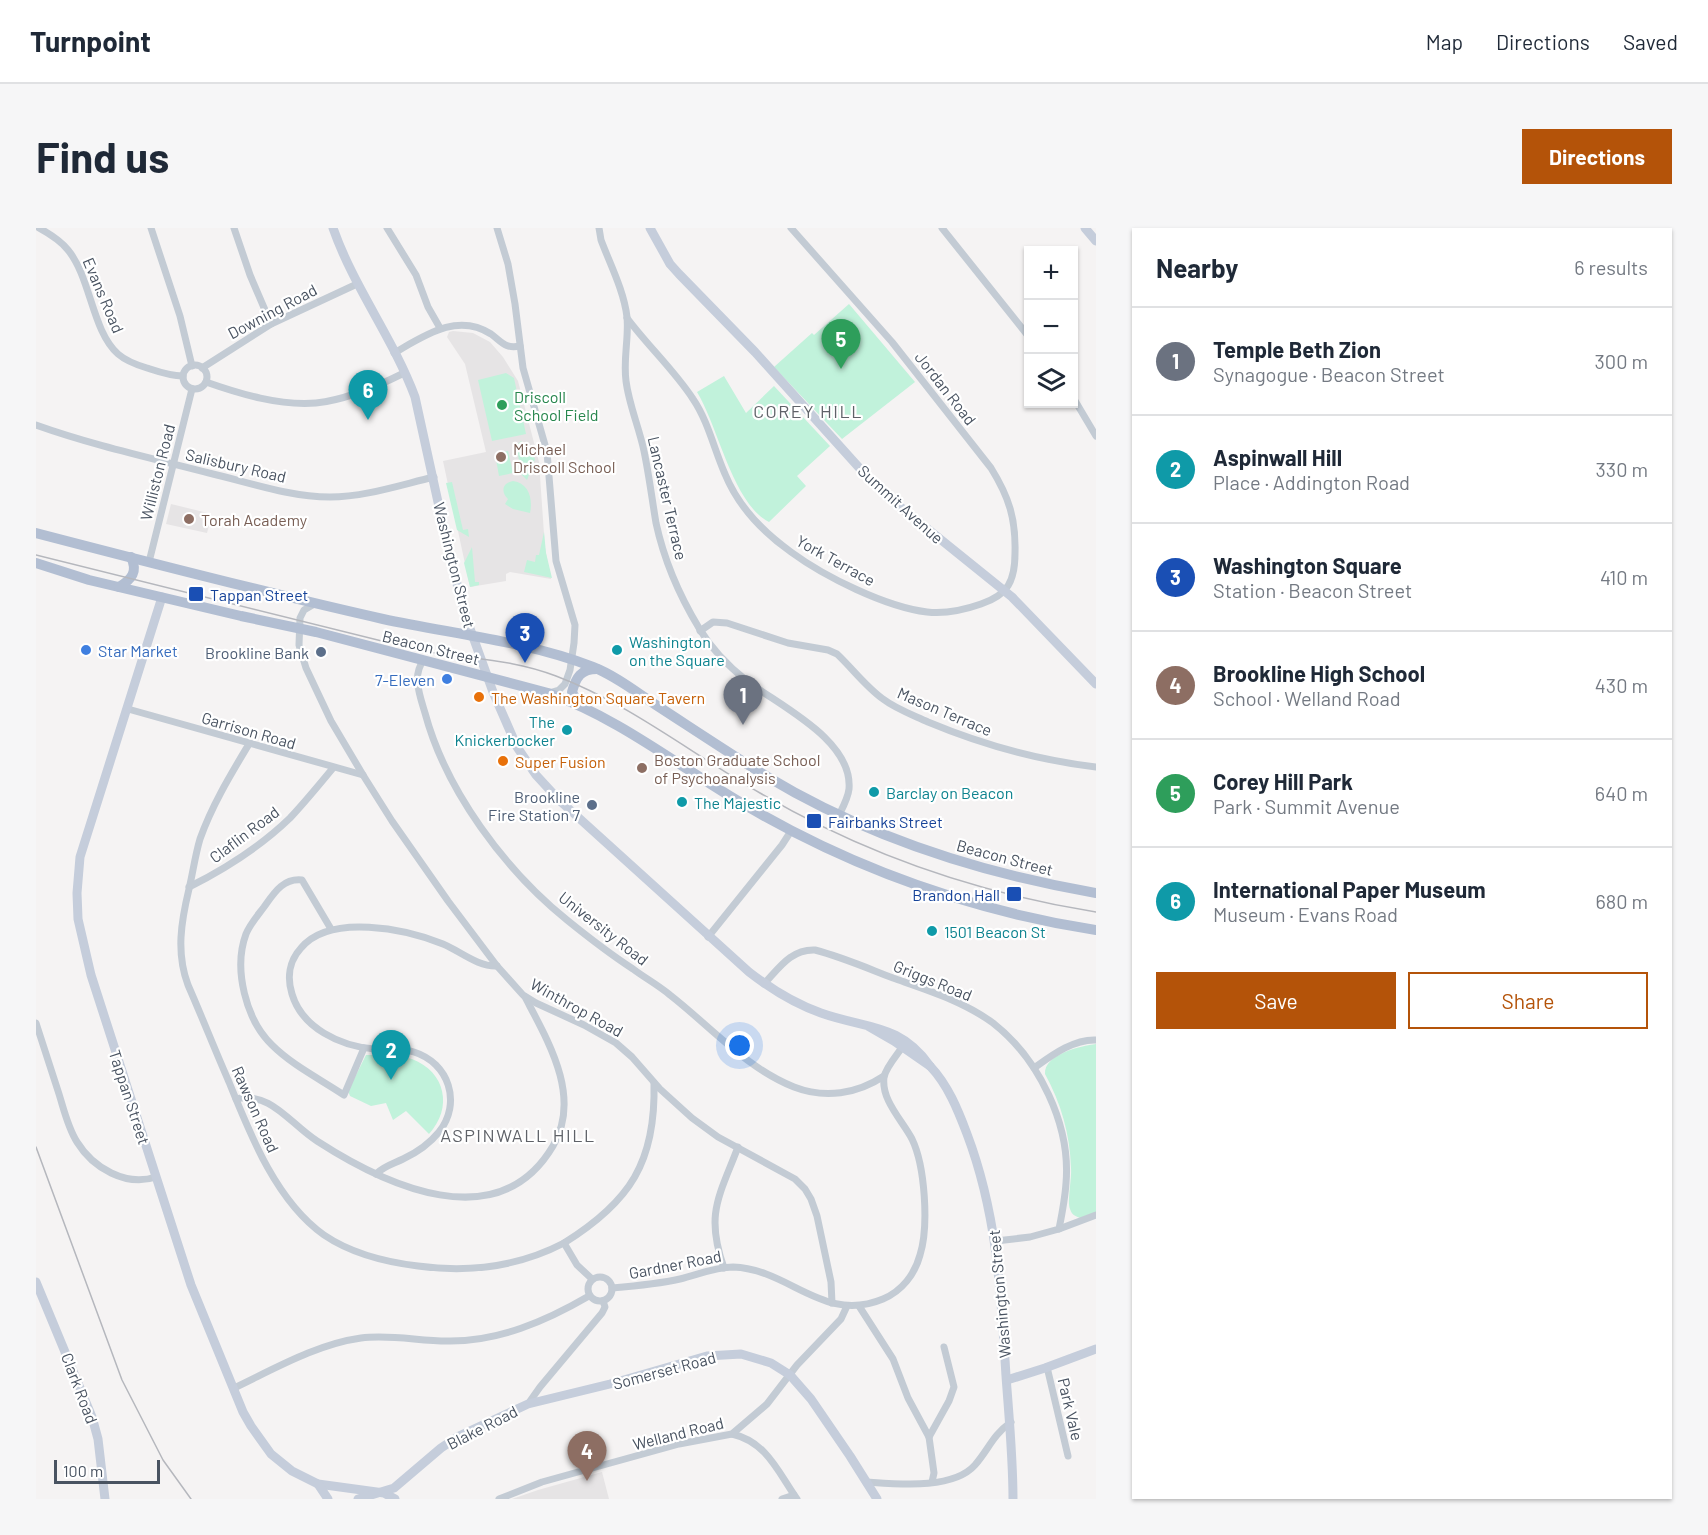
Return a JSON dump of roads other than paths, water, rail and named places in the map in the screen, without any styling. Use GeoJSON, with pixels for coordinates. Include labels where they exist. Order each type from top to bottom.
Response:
{"type":"FeatureCollection","features":[{"type":"Feature","properties":{"kind":"main road","name":"Beacon Street"},"geometry":{"type":"LineString","coordinates":[[36,533],[316,603],[408,624],[519,645],[572,660],[597,669],[770,778],[839,815],[909,844],[974,866],[1017,878],[1096,893]]}},
{"type":"Feature","properties":{"kind":"main road"},"geometry":{"type":"LineString","coordinates":[[119,587],[134,573],[134,565],[130,557]]}},
{"type":"Feature","properties":{"kind":"main road","name":"Beacon Street"},"geometry":{"type":"LineString","coordinates":[[36,563],[119,587],[300,628],[548,693],[604,717],[739,802],[791,831],[857,862],[942,894],[1023,916],[1096,930]]}},
{"type":"Feature","properties":{"kind":"main road"},"geometry":{"type":"LineString","coordinates":[[578,704],[572,692],[578,677],[587,670],[597,669]]}},
{"type":"Feature","properties":{"kind":"street","name":"Evans Road"},"geometry":{"type":"LineString","coordinates":[[39,228],[55,237],[72,255],[82,273],[103,330],[117,353],[131,362],[158,372],[183,376]]}},
{"type":"Feature","properties":{"kind":"street"},"geometry":{"type":"LineString","coordinates":[[151,228],[180,316],[192,366]]}},
{"type":"Feature","properties":{"kind":"street"},"geometry":{"type":"LineString","coordinates":[[234,228],[250,275],[271,324]]}},
{"type":"Feature","properties":{"kind":"street","name":"Washington Street"},"geometry":{"type":"LineString","coordinates":[[333,228],[344,258],[404,373],[418,407],[455,576],[487,677],[512,737],[523,757],[543,783],[708,938],[764,984],[781,995],[819,1012],[885,1029],[920,1052],[940,1077],[977,1159],[996,1241],[1011,1422],[1013,1499]]}},
{"type":"Feature","properties":{"kind":"street"},"geometry":{"type":"LineString","coordinates":[[387,228],[416,275],[428,307],[440,328]]}},
{"type":"Feature","properties":{"kind":"street"},"geometry":{"type":"LineString","coordinates":[[497,228],[508,264],[523,368],[547,452],[554,551],[575,625],[572,660],[565,684],[559,690],[548,693]]}},
{"type":"Feature","properties":{"kind":"street","name":"Lancaster Terrace"},"geometry":{"type":"LineString","coordinates":[[599,228],[627,318],[626,380],[644,451],[657,524],[667,562],[685,605],[712,648],[748,682],[805,720],[838,754],[845,766],[849,785],[847,799],[839,815]]}},
{"type":"Feature","properties":{"kind":"street","name":"Summit Avenue"},"geometry":{"type":"LineString","coordinates":[[650,228],[670,264],[754,352],[872,482],[1004,590],[1096,684]]}},
{"type":"Feature","properties":{"kind":"street","name":"Jordan Road"},"geometry":{"type":"LineString","coordinates":[[791,228],[892,342],[991,468],[1003,488],[1011,508],[1016,534],[1015,573],[1012,581],[1004,590]]}},
{"type":"Feature","properties":{"kind":"street"},"geometry":{"type":"LineString","coordinates":[[942,228],[1024,331]]}},
{"type":"Feature","properties":{"kind":"street"},"geometry":{"type":"LineString","coordinates":[[1086,228],[1096,242]]}},
{"type":"Feature","properties":{"kind":"street","name":"Downing Road"},"geometry":{"type":"LineString","coordinates":[[202,368],[271,324],[357,284]]}},
{"type":"Feature","properties":{"kind":"street","name":"York Terrace"},"geometry":{"type":"LineString","coordinates":[[627,318],[693,397],[702,413],[725,475],[736,497],[755,519],[792,553],[866,594],[927,612],[948,612],[969,608],[986,603],[1004,590]]}},
{"type":"Feature","properties":{"kind":"street"},"geometry":{"type":"LineString","coordinates":[[394,353],[440,328],[453,325],[471,326],[489,334],[506,346],[520,346]]}},
{"type":"Feature","properties":{"kind":"street"},"geometry":{"type":"LineString","coordinates":[[192,366],[202,368],[207,374],[206,382],[200,388],[192,389],[186,385],[183,376],[186,369],[192,366]]}},
{"type":"Feature","properties":{"kind":"street"},"geometry":{"type":"LineString","coordinates":[[206,382],[277,401],[307,403],[343,397],[404,373]]}},
{"type":"Feature","properties":{"kind":"street","name":"Williston Road"},"geometry":{"type":"LineString","coordinates":[[149,562],[192,389]]}},
{"type":"Feature","properties":{"kind":"street"},"geometry":{"type":"LineString","coordinates":[[1078,406],[1096,436]]}},
{"type":"Feature","properties":{"kind":"street","name":"Salisbury Road"},"geometry":{"type":"LineString","coordinates":[[36,425],[268,488],[330,497],[350,495],[434,477]]}},
{"type":"Feature","properties":{"kind":"street","name":"Tappan Street"},"geometry":{"type":"LineString","coordinates":[[162,597],[82,847],[77,909],[91,975],[191,1285],[251,1426],[271,1454],[292,1471],[318,1484],[377,1492],[395,1499]]}},
{"type":"Feature","properties":{"kind":"street"},"geometry":{"type":"LineString","coordinates":[[300,628],[302,613],[316,603]]}},
{"type":"Feature","properties":{"kind":"street","name":"Mason Terrace"},"geometry":{"type":"LineString","coordinates":[[700,631],[713,622],[727,622],[788,643],[828,650],[837,654],[882,699],[913,715],[1004,750],[1042,760],[1096,767]]}},
{"type":"Feature","properties":{"kind":"street","name":"Winthrop Road"},"geometry":{"type":"LineString","coordinates":[[300,628],[300,652],[306,668],[331,721],[363,776],[420,863],[497,966],[523,995],[584,1025],[629,1053],[673,1102],[718,1137],[795,1179],[811,1199],[831,1282],[832,1304]]}},
{"type":"Feature","properties":{"kind":"street","name":"University Road"},"geometry":{"type":"LineString","coordinates":[[423,661],[417,675],[423,706],[441,760],[489,839],[526,882],[565,919],[669,994],[757,1066],[794,1087],[814,1093],[840,1093],[861,1088],[884,1076]]}},
{"type":"Feature","properties":{"kind":"street","name":"Garrison Road"},"geometry":{"type":"LineString","coordinates":[[128,709],[363,776]]}},
{"type":"Feature","properties":{"kind":"street","name":"Rawson Road"},"geometry":{"type":"LineString","coordinates":[[249,744],[227,780],[206,825],[196,854],[180,935],[183,968],[256,1147],[288,1197],[318,1231],[350,1250],[411,1266],[468,1269],[493,1267],[523,1261],[564,1244],[609,1211],[623,1196],[635,1177],[643,1160],[650,1135],[654,1083]]}},
{"type":"Feature","properties":{"kind":"street","name":"Claflin Road"},"geometry":{"type":"LineString","coordinates":[[189,887],[224,868],[276,831],[333,768]]}},
{"type":"Feature","properties":{"kind":"street"},"geometry":{"type":"LineString","coordinates":[[708,938],[779,850],[791,831]]}},
{"type":"Feature","properties":{"kind":"street"},"geometry":{"type":"LineString","coordinates":[[332,929],[302,880],[290,880],[282,885],[247,932],[242,966],[247,999],[260,1030],[273,1046],[344,1095],[364,1048]]}},
{"type":"Feature","properties":{"kind":"street"},"geometry":{"type":"LineString","coordinates":[[376,1174],[417,1151],[436,1135],[449,1114],[452,1096],[445,1076],[434,1063],[422,1056],[404,1050],[364,1048],[341,1042],[315,1027],[298,1009],[291,992],[289,971],[298,952],[311,939],[332,929],[363,928],[407,933],[444,945],[482,964],[497,966]]}},
{"type":"Feature","properties":{"kind":"street","name":"Griggs Road"},"geometry":{"type":"LineString","coordinates":[[764,984],[784,962],[799,951],[822,952],[955,1001],[992,1022],[1011,1038],[1034,1068],[1051,1101],[1062,1130],[1066,1182],[1059,1229]]}},
{"type":"Feature","properties":{"kind":"street"},"geometry":{"type":"LineString","coordinates":[[236,1099],[255,1098],[269,1102],[314,1139],[376,1174],[423,1191],[457,1197],[495,1194],[529,1174],[544,1160],[562,1126],[564,1091],[551,1051],[523,995]]}},
{"type":"Feature","properties":{"kind":"street"},"geometry":{"type":"LineString","coordinates":[[36,1023],[69,1125],[82,1150],[99,1166],[119,1176],[138,1180],[156,1177]]}},
{"type":"Feature","properties":{"kind":"street","name":"Washington Street"},"geometry":{"type":"LineString","coordinates":[[868,1026],[903,1046],[930,1066]]}},
{"type":"Feature","properties":{"kind":"street"},"geometry":{"type":"LineString","coordinates":[[1034,1068],[1055,1053],[1076,1044],[1096,1040]]}},
{"type":"Feature","properties":{"kind":"street"},"geometry":{"type":"LineString","coordinates":[[884,1076],[903,1046]]}},
{"type":"Feature","properties":{"kind":"street","name":"Gardner Road"},"geometry":{"type":"LineString","coordinates":[[612,1288],[668,1282],[724,1268],[738,1268],[765,1273],[812,1297],[847,1306],[859,1306],[882,1299],[899,1289],[916,1266],[923,1242],[924,1192],[919,1159],[911,1138],[889,1102],[884,1076]]}},
{"type":"Feature","properties":{"kind":"street"},"geometry":{"type":"LineString","coordinates":[[724,1268],[714,1230],[715,1212],[738,1148]]}},
{"type":"Feature","properties":{"kind":"street"},"geometry":{"type":"LineString","coordinates":[[996,1241],[1030,1237],[1096,1215]]}},
{"type":"Feature","properties":{"kind":"street"},"geometry":{"type":"LineString","coordinates":[[564,1244],[575,1263],[592,1279]]}},
{"type":"Feature","properties":{"kind":"street"},"geometry":{"type":"LineString","coordinates":[[602,1277],[606,1278],[612,1288],[610,1296],[603,1301],[595,1301],[589,1296],[587,1288],[592,1279],[602,1277]]}},
{"type":"Feature","properties":{"kind":"street","name":"Clark Road"},"geometry":{"type":"LineString","coordinates":[[36,1282],[92,1417],[98,1439],[105,1499]]}},
{"type":"Feature","properties":{"kind":"street"},"geometry":{"type":"LineString","coordinates":[[234,1388],[327,1346],[348,1340],[380,1337],[434,1341],[469,1340],[516,1330],[550,1317],[589,1296]]}},
{"type":"Feature","properties":{"kind":"street","name":"Blake Road"},"geometry":{"type":"LineString","coordinates":[[358,1499],[394,1488],[441,1448],[459,1436],[528,1404],[602,1313],[605,1307],[603,1301]]}},
{"type":"Feature","properties":{"kind":"street","name":"Welland Road"},"geometry":{"type":"LineString","coordinates":[[499,1499],[542,1482],[679,1444],[732,1434],[767,1404],[809,1351],[841,1319],[847,1306]]}},
{"type":"Feature","properties":{"kind":"street"},"geometry":{"type":"LineString","coordinates":[[859,1306],[893,1359],[929,1437],[934,1473],[932,1482]]}},
{"type":"Feature","properties":{"kind":"street"},"geometry":{"type":"LineString","coordinates":[[929,1437],[954,1387],[944,1347]]}},
{"type":"Feature","properties":{"kind":"street"},"geometry":{"type":"LineString","coordinates":[[1006,1380],[1096,1349]]}},
{"type":"Feature","properties":{"kind":"street","name":"Somerset Road"},"geometry":{"type":"LineString","coordinates":[[528,1404],[589,1390],[707,1356],[741,1354],[771,1363],[790,1375],[811,1399],[877,1499]]}},
{"type":"Feature","properties":{"kind":"street","name":"Park Vale"},"geometry":{"type":"LineString","coordinates":[[1047,1367],[1068,1456]]}},
{"type":"Feature","properties":{"kind":"street"},"geometry":{"type":"LineString","coordinates":[[867,1482],[904,1485],[956,1479],[976,1464],[999,1431],[1011,1422]]}},
{"type":"Feature","properties":{"kind":"street"},"geometry":{"type":"LineString","coordinates":[[732,1434],[752,1441],[769,1456],[795,1497],[782,1499]]}},
{"type":"Feature","properties":{"kind":"street"},"geometry":{"type":"LineString","coordinates":[[318,1484],[328,1499]]}},
{"type":"Feature","properties":{"kind":"tram line"},"geometry":{"type":"LineString","coordinates":[[36,555],[414,649],[520,665],[556,676],[610,701],[760,793],[840,835],[922,868],[965,882],[1008,894],[1096,912]]}},
{"type":"Feature","properties":{"kind":"tram line"},"geometry":{"type":"LineString","coordinates":[[36,1147],[122,1380],[163,1460],[191,1499]]}},
{"type":"Feature","properties":{"kind":"place","name":"Corey Hill Park"},"geometry":{"type":"Point","coordinates":[841,369]}},
{"type":"Feature","properties":{"kind":"place","name":"Driscoll School Field"},"geometry":{"type":"Point","coordinates":[502,405]}},
{"type":"Feature","properties":{"kind":"place","name":"International Paper Museum"},"geometry":{"type":"Point","coordinates":[368,420]}},
{"type":"Feature","properties":{"kind":"place","name":"Michael Driscoll School"},"geometry":{"type":"Point","coordinates":[501,457]}},
{"type":"Feature","properties":{"kind":"place","name":"Torah Academy"},"geometry":{"type":"Point","coordinates":[189,519]}},
{"type":"Feature","properties":{"kind":"place","name":"Tappan Street"},"geometry":{"type":"Point","coordinates":[196,594]}},
{"type":"Feature","properties":{"kind":"place","name":"Star Market"},"geometry":{"type":"Point","coordinates":[86,650]}},
{"type":"Feature","properties":{"kind":"place","name":"Washington on the Square"},"geometry":{"type":"Point","coordinates":[617,650]}},
{"type":"Feature","properties":{"kind":"place","name":"Brookline Bank"},"geometry":{"type":"Point","coordinates":[321,652]}},
{"type":"Feature","properties":{"kind":"place","name":"Washington Square"},"geometry":{"type":"Point","coordinates":[525,663]}},
{"type":"Feature","properties":{"kind":"place","name":"7-Eleven"},"geometry":{"type":"Point","coordinates":[447,679]}},
{"type":"Feature","properties":{"kind":"place","name":"The Washington Square Tavern"},"geometry":{"type":"Point","coordinates":[479,697]}},
{"type":"Feature","properties":{"kind":"place","name":"Temple Beth Zion"},"geometry":{"type":"Point","coordinates":[743,725]}},
{"type":"Feature","properties":{"kind":"place","name":"The Knickerbocker"},"geometry":{"type":"Point","coordinates":[567,730]}},
{"type":"Feature","properties":{"kind":"place","name":"Super Fusion"},"geometry":{"type":"Point","coordinates":[503,761]}},
{"type":"Feature","properties":{"kind":"place","name":"Boston Graduate School of Psychoanalysis"},"geometry":{"type":"Point","coordinates":[642,768]}},
{"type":"Feature","properties":{"kind":"place","name":"Barclay on Beacon"},"geometry":{"type":"Point","coordinates":[874,792]}},
{"type":"Feature","properties":{"kind":"place","name":"The Majestic"},"geometry":{"type":"Point","coordinates":[682,802]}},
{"type":"Feature","properties":{"kind":"place","name":"Brookline Fire Station 7"},"geometry":{"type":"Point","coordinates":[592,805]}},
{"type":"Feature","properties":{"kind":"place","name":"Fairbanks Street"},"geometry":{"type":"Point","coordinates":[814,821]}},
{"type":"Feature","properties":{"kind":"place","name":"Brandon Hall"},"geometry":{"type":"Point","coordinates":[1014,894]}},
{"type":"Feature","properties":{"kind":"place","name":"1501 Beacon St"},"geometry":{"type":"Point","coordinates":[932,931]}},
{"type":"Feature","properties":{"kind":"place","name":"Aspinwall Hill"},"geometry":{"type":"Point","coordinates":[391,1080]}},
{"type":"Feature","properties":{"kind":"place","name":"Brookline High School"},"geometry":{"type":"Point","coordinates":[587,1481]}},
{"type":"Feature","properties":{"kind":"district","name":"COREY HILL"},"geometry":{"type":"Point","coordinates":[808,411]}},
{"type":"Feature","properties":{"kind":"district","name":"ASPINWALL HILL"},"geometry":{"type":"Point","coordinates":[518,1135]}}]}
